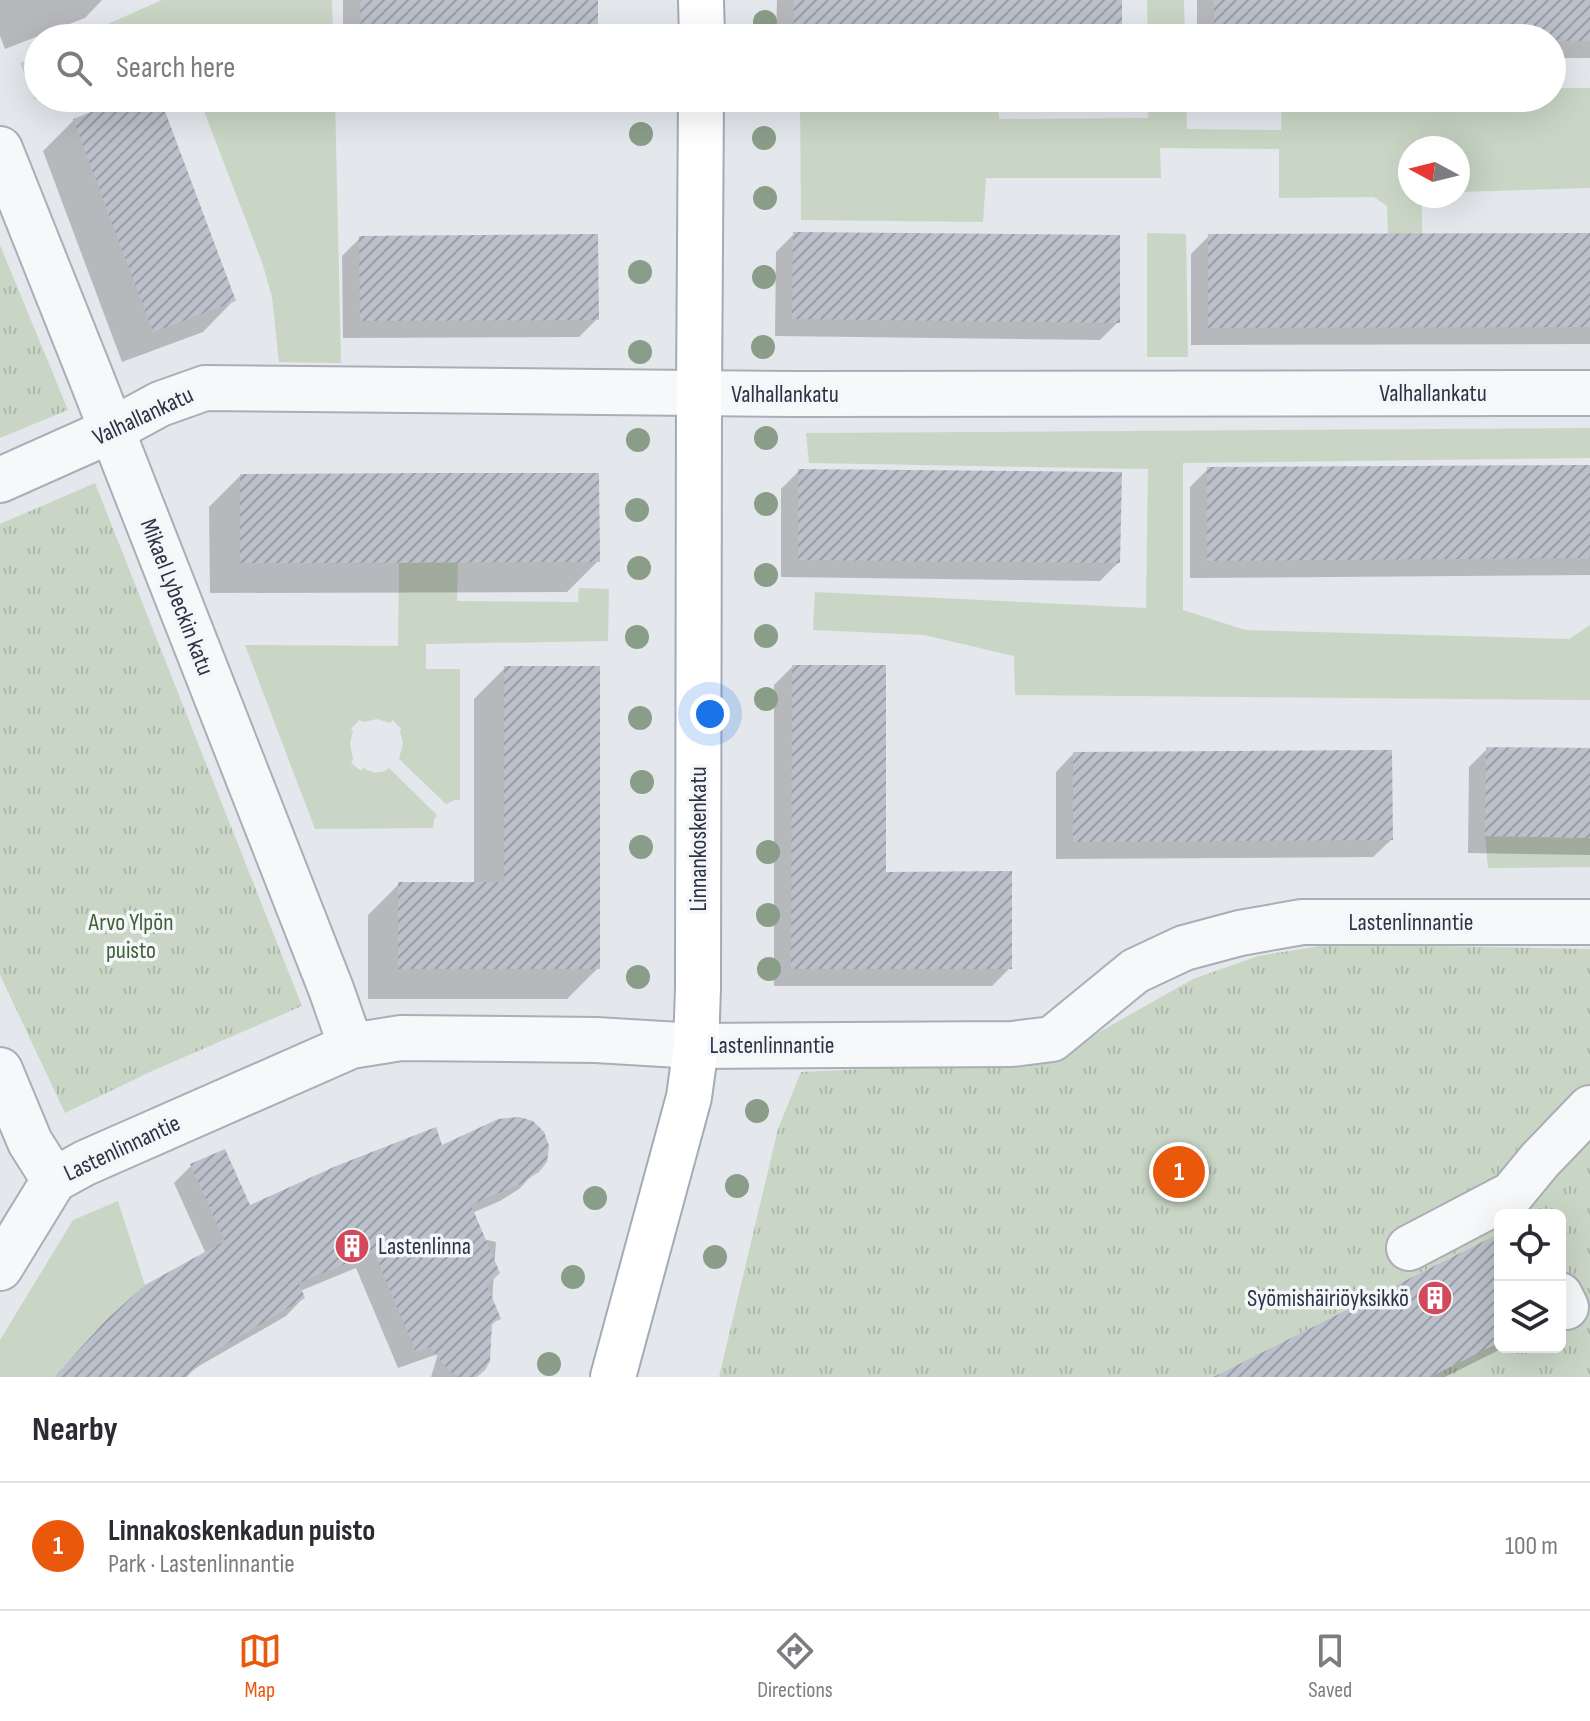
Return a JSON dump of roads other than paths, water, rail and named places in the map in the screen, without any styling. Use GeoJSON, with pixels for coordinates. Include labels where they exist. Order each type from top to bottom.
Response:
{"type":"FeatureCollection","features":[{"type":"Feature","properties":{"kind":"main road"},"geometry":{"type":"LineString","coordinates":[[701,0],[702,24]]}},
{"type":"Feature","properties":{"kind":"main road","name":"Linnankoskenkatu"},"geometry":{"type":"LineString","coordinates":[[613,1377],[689,1097],[696,1046],[701,112]]}},
{"type":"Feature","properties":{"kind":"street","name":"Mikael Lybeckin katu"},"geometry":{"type":"LineString","coordinates":[[0,149],[326,975],[351,1046]]}},
{"type":"Feature","properties":{"kind":"street","name":"Valhallankatu"},"geometry":{"type":"LineString","coordinates":[[0,480],[112,430],[146,410],[205,388],[699,393],[1590,393]]}},
{"type":"Feature","properties":{"kind":"street","name":"Lastenlinnantie"},"geometry":{"type":"LineString","coordinates":[[0,1268],[54,1180],[85,1163],[351,1046],[401,1038],[596,1040],[696,1046],[1012,1044],[1052,1039],[1135,971],[1184,948],[1240,933],[1302,922],[1590,922]]}},
{"type":"Feature","properties":{"kind":"street"},"geometry":{"type":"LineString","coordinates":[[0,1070],[30,1142],[54,1180]]}},
{"type":"Feature","properties":{"kind":"street"},"geometry":{"type":"LineString","coordinates":[[1409,1248],[1515,1204],[1540,1160],[1590,1108]]}},
{"type":"Feature","properties":{"kind":"place","name":"Linnakoskenkadun puisto"},"geometry":{"type":"Point","coordinates":[1179,1172]}},
{"type":"Feature","properties":{"kind":"place","name":"Lastenlinna"},"geometry":{"type":"Point","coordinates":[352,1246]}},
{"type":"Feature","properties":{"kind":"place","name":"Syömishäiriöyksikkö"},"geometry":{"type":"Point","coordinates":[1435,1298]}},
{"type":"Feature","properties":{"kind":"park label","name":"Arvo Ylpön puisto"},"geometry":{"type":"Point","coordinates":[131,936]}}]}
